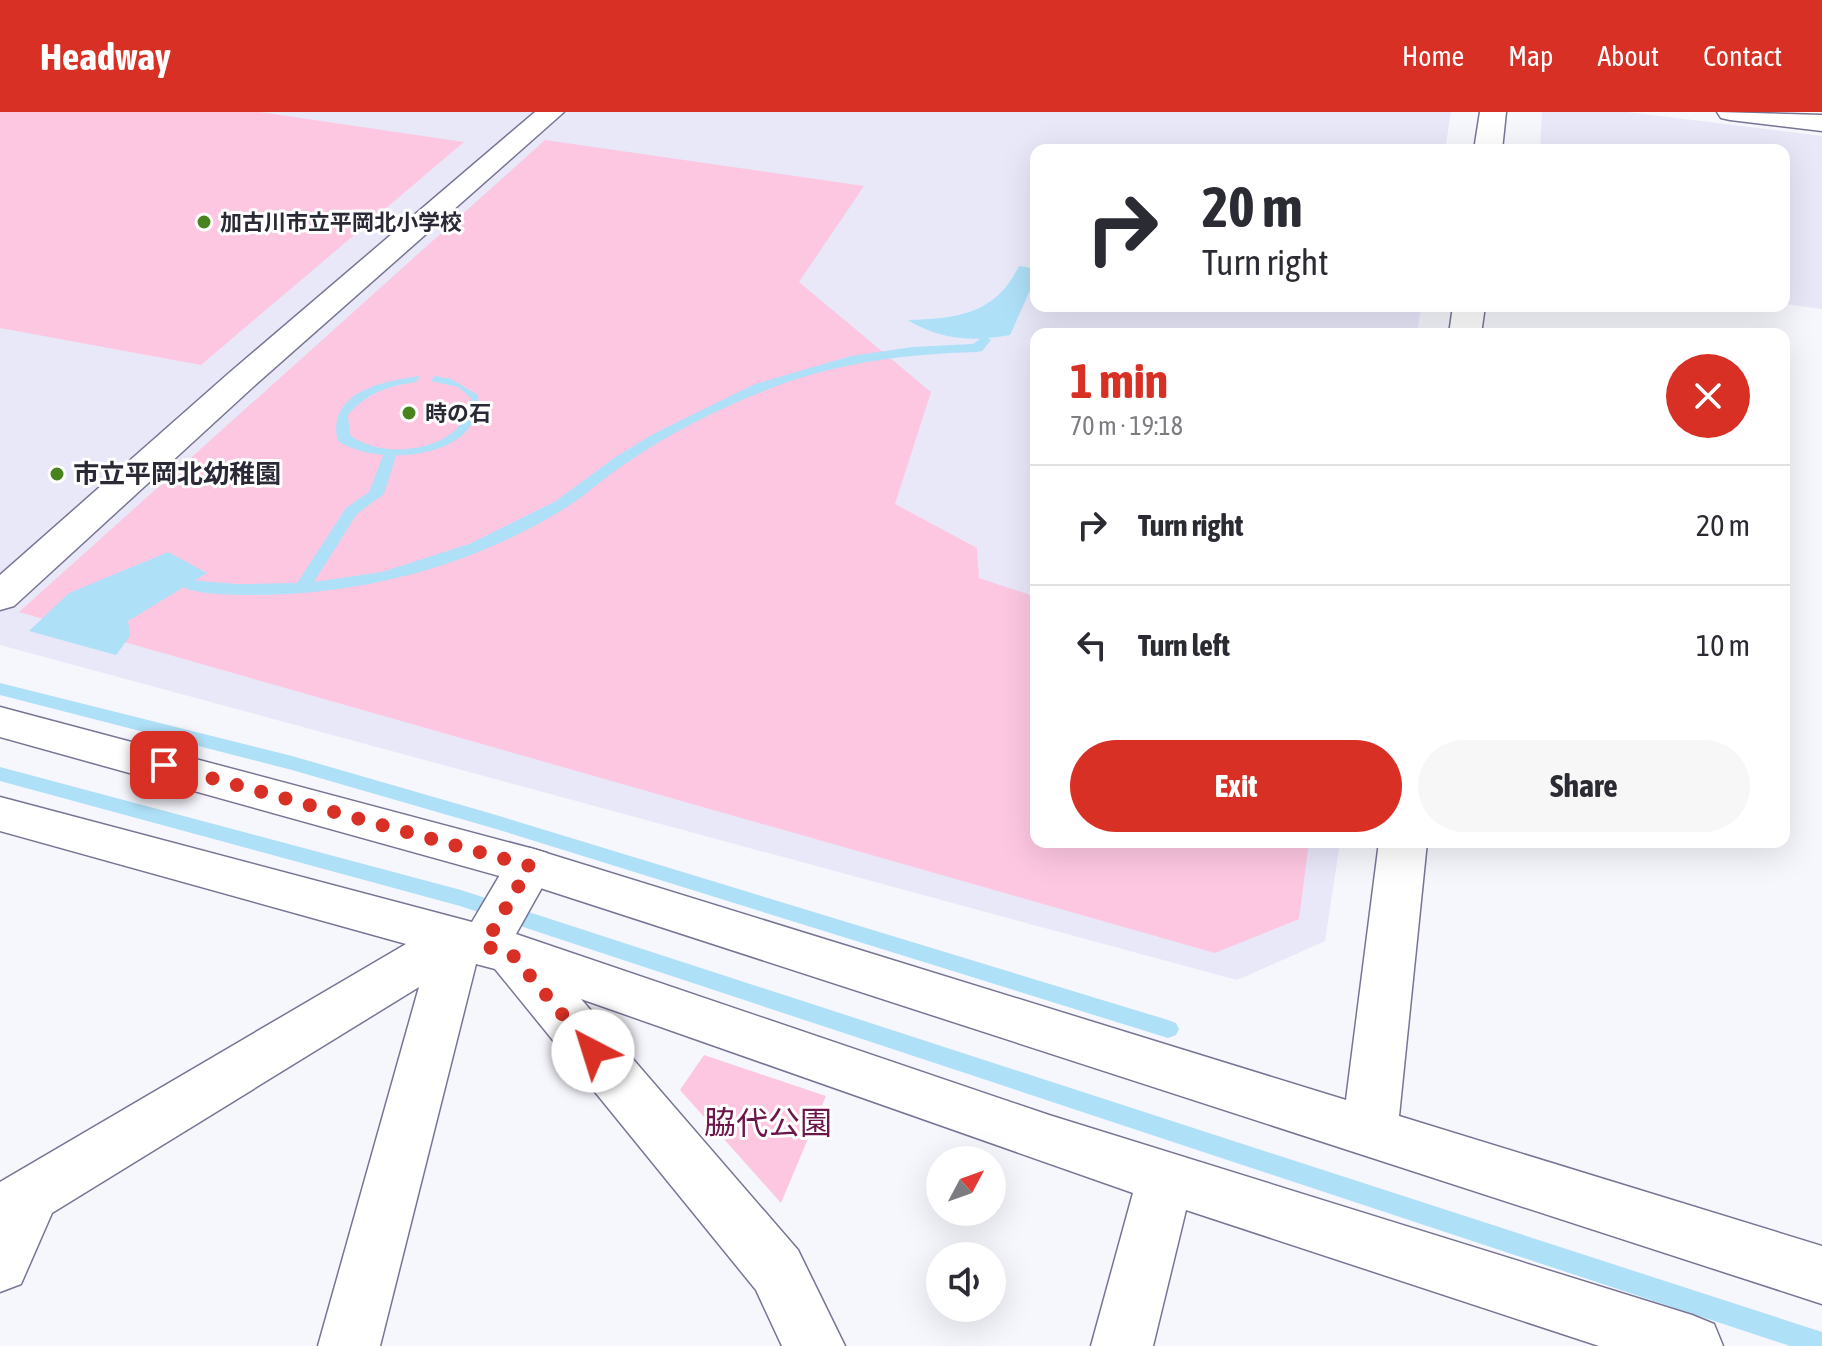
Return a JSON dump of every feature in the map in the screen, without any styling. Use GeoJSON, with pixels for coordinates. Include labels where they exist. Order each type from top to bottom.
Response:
{"type":"FeatureCollection","features":[{"type":"Feature","properties":{"kind":"street"},"geometry":{"type":"LineString","coordinates":[[0,597],[230,391],[551,112]]}},
{"type":"Feature","properties":{"kind":"street"},"geometry":{"type":"LineString","coordinates":[[1489,144],[1493,112]]}},
{"type":"Feature","properties":{"kind":"street"},"geometry":{"type":"LineString","coordinates":[[1730,112],[1822,123]]}},
{"type":"Feature","properties":{"kind":"street"},"geometry":{"type":"LineString","coordinates":[[0,722],[521,882],[1370,1130],[1822,1275]]}},
{"type":"Feature","properties":{"kind":"street"},"geometry":{"type":"LineString","coordinates":[[0,814],[484,946],[1165,1178],[1583,1329],[1692,1346]]}},
{"type":"Feature","properties":{"kind":"street"},"geometry":{"type":"LineString","coordinates":[[1370,1130],[1402,848]]}},
{"type":"Feature","properties":{"kind":"street"},"geometry":{"type":"LineString","coordinates":[[349,1346],[484,946],[521,882]]}},
{"type":"Feature","properties":{"kind":"street"},"geometry":{"type":"LineString","coordinates":[[0,1264],[16,1204],[484,946]]}},
{"type":"Feature","properties":{"kind":"street"},"geometry":{"type":"LineString","coordinates":[[484,946],[777,1270],[814,1346]]}},
{"type":"Feature","properties":{"kind":"street"},"geometry":{"type":"LineString","coordinates":[[1122,1346],[1165,1178]]}},
{"type":"Feature","properties":{"kind":"shaded area"},"geometry":{"type":"Polygon","coordinates":[[[0,112],[1451,112],[1446,144],[1030,144],[1030,312],[1420,312],[1418,328],[1030,328],[1030,848],[1339,848],[1325,941],[1237,980],[0,645],[0,112]]]}},
{"type":"Feature","properties":{"kind":"shaded area"},"geometry":{"type":"Polygon","coordinates":[[[1542,112],[1627,112],[1822,136],[1822,309],[1790,305],[1790,144],[1540,144],[1542,112]]]}},
{"type":"Feature","properties":{"kind":"green space","name":"加古川市立平岡北小学校"},"geometry":{"type":"Polygon","coordinates":[[[0,112],[260,112],[464,142],[201,365],[0,328],[0,112]]]}},
{"type":"Feature","properties":{"kind":"green space"},"geometry":{"type":"Polygon","coordinates":[[[545,140],[864,186],[799,282],[931,392],[895,504],[977,548],[979,578],[1030,595],[1030,848],[1308,848],[1299,919],[1215,953],[19,612],[545,140]]]}},
{"type":"Feature","properties":{"kind":"green space","name":"脇代公園"},"geometry":{"type":"Polygon","coordinates":[[[704,1055],[826,1096],[781,1203],[680,1090],[704,1055]]]}},
{"type":"Feature","properties":{"kind":"water"},"geometry":{"type":"Polygon","coordinates":[[[1019,266],[1030,268],[1030,290],[1010,335],[957,338],[932,332],[908,320],[943,318],[973,311],[999,295],[1019,266]]]}},
{"type":"Feature","properties":{"kind":"water"},"geometry":{"type":"Polygon","coordinates":[[[420,376],[416,382],[387,388],[362,401],[348,415],[350,435],[365,444],[403,449],[441,440],[456,430],[466,416],[471,398],[458,387],[431,381],[434,376],[451,379],[478,395],[476,416],[465,433],[447,445],[402,455],[378,454],[338,441],[337,424],[349,400],[375,386],[420,376]]]}},
{"type":"Feature","properties":{"kind":"water"},"geometry":{"type":"Polygon","coordinates":[[[168,552],[207,573],[128,621],[130,636],[116,655],[29,631],[69,593],[168,552]]]}},
{"type":"Feature","properties":{"kind":"waterway"},"geometry":{"type":"LineString","coordinates":[[189,585],[237,590],[285,590],[382,577],[429,564],[475,548],[519,527],[561,504],[646,444],[760,387],[851,360],[913,351],[977,348],[984,340]]}},
{"type":"Feature","properties":{"kind":"waterway"},"geometry":{"type":"LineString","coordinates":[[303,587],[351,511],[376,494],[389,456]]}},
{"type":"Feature","properties":{"kind":"waterway"},"geometry":{"type":"LineString","coordinates":[[0,689],[292,763],[496,822],[1168,1029]]}},
{"type":"Feature","properties":{"kind":"waterway"},"geometry":{"type":"LineString","coordinates":[[0,774],[461,898],[1822,1344]]}},
{"type":"Feature","properties":{"kind":"place","name":"加古川市立平岡北小学校"},"geometry":{"type":"Point","coordinates":[204,222]}},
{"type":"Feature","properties":{"kind":"place","name":"時の石"},"geometry":{"type":"Point","coordinates":[409,413]}},
{"type":"Feature","properties":{"kind":"place","name":"市立平岡北幼稚園"},"geometry":{"type":"Point","coordinates":[57,474]}},
{"type":"Feature","properties":{"kind":"route"},"geometry":{"type":"LineString","coordinates":[[164,765],[530,866],[484,946],[511,953],[593,1051]]}}]}
